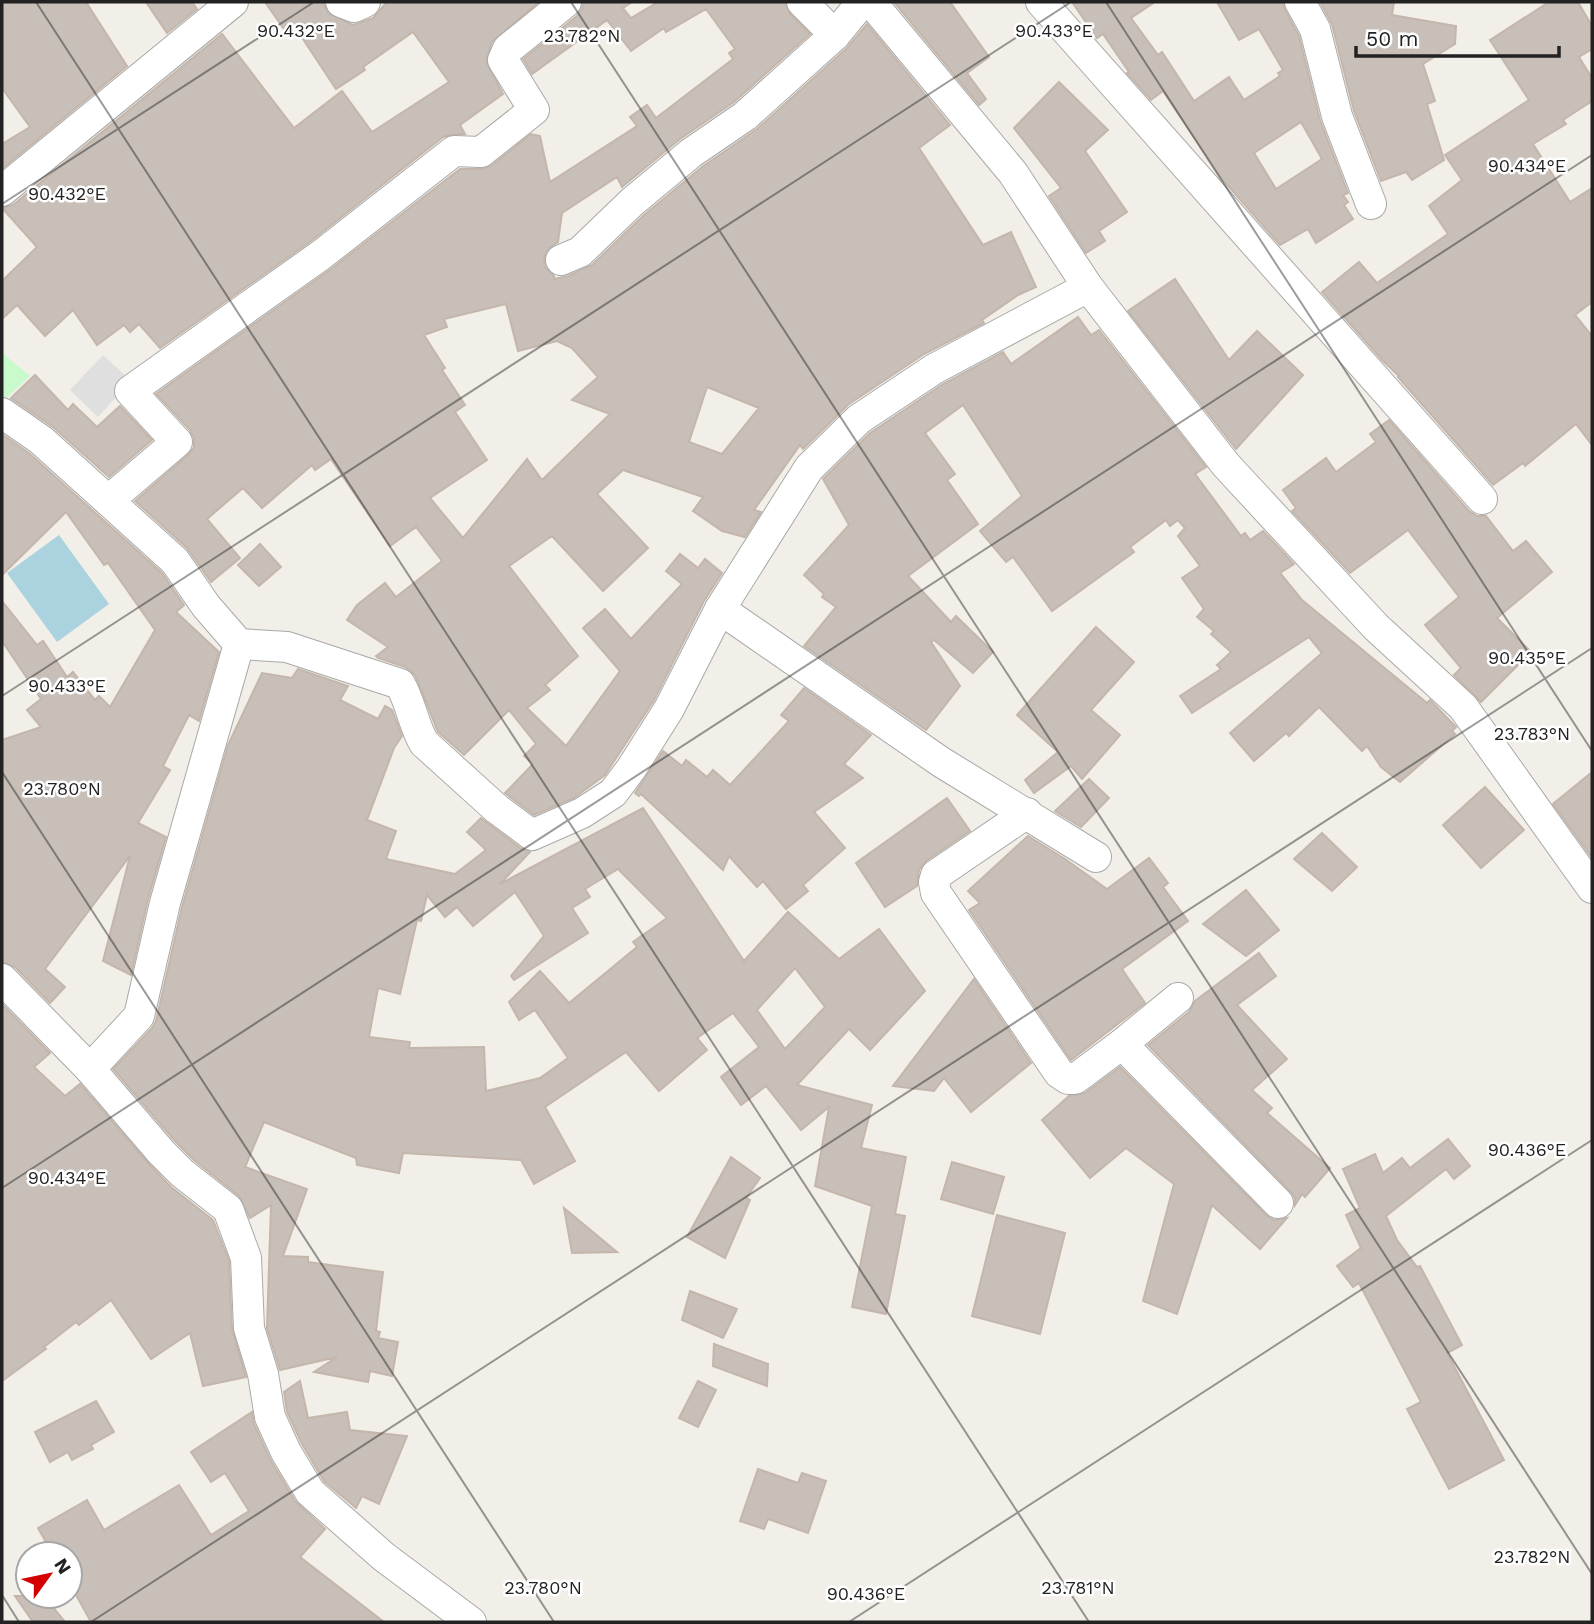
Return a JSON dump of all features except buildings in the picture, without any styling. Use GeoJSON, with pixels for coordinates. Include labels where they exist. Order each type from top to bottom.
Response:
{"type":"FeatureCollection","features":[{"type":"Feature","properties":{"kind":"street"},"geometry":{"type":"LineString","coordinates":[[2,191],[233,2]]}},
{"type":"Feature","properties":{"kind":"street"},"geometry":{"type":"LineString","coordinates":[[341,2],[354,7],[365,2]]}},
{"type":"Feature","properties":{"kind":"street"},"geometry":{"type":"LineString","coordinates":[[109,500],[177,442],[130,391],[321,254],[454,151],[481,152],[534,110],[503,60],[508,49],[566,2]]}},
{"type":"Feature","properties":{"kind":"street"},"geometry":{"type":"LineString","coordinates":[[802,2],[835,36]]}},
{"type":"Feature","properties":{"kind":"street"},"geometry":{"type":"LineString","coordinates":[[561,260],[580,252],[632,202],[691,153],[745,116],[835,36],[862,2]]}},
{"type":"Feature","properties":{"kind":"street"},"geometry":{"type":"LineString","coordinates":[[872,2],[1013,173],[1088,287],[1226,465],[1376,627],[1463,707],[1592,888]]}},
{"type":"Feature","properties":{"kind":"street"},"geometry":{"type":"LineString","coordinates":[[1041,2],[1482,499]]}},
{"type":"Feature","properties":{"kind":"street"},"geometry":{"type":"LineString","coordinates":[[1300,2],[1315,29],[1337,116],[1371,204]]}},
{"type":"Feature","properties":{"kind":"street"},"geometry":{"type":"LineString","coordinates":[[2,413],[41,440],[175,561],[206,606],[239,644],[287,647],[400,684],[409,700],[417,731],[424,743],[497,809],[532,835],[582,813],[613,793],[669,709],[720,609],[809,468],[859,419],[934,369],[1088,287]]}},
{"type":"Feature","properties":{"kind":"street"},"geometry":{"type":"LineString","coordinates":[[720,609],[941,761],[1096,857]]}},
{"type":"Feature","properties":{"kind":"street"},"geometry":{"type":"LineString","coordinates":[[90,1069],[139,1016],[165,903],[239,644]]}},
{"type":"Feature","properties":{"kind":"street"},"geometry":{"type":"LineString","coordinates":[[1027,813],[936,875],[934,882],[936,892],[1059,1073],[1068,1079],[1075,1079],[1178,998]]}},
{"type":"Feature","properties":{"kind":"street"},"geometry":{"type":"LineString","coordinates":[[2,979],[90,1069],[161,1152],[228,1209],[246,1258],[249,1328],[263,1374],[270,1417],[286,1452],[310,1492],[384,1557],[471,1622]]}},
{"type":"Feature","properties":{"kind":"street"},"geometry":{"type":"LineString","coordinates":[[1122,1044],[1278,1203]]}},
{"type":"Feature","properties":{"kind":"shaded area"},"geometry":{"type":"Polygon","coordinates":[[[103,355],[131,381],[98,417],[70,390],[103,355]]]}},
{"type":"Feature","properties":{"kind":"green space"},"geometry":{"type":"Polygon","coordinates":[[[2,353],[30,376],[2,402],[2,353]]]}},
{"type":"Feature","properties":{"kind":"water"},"geometry":{"type":"Polygon","coordinates":[[[59,535],[109,604],[57,642],[7,573],[59,535]]]}}]}
